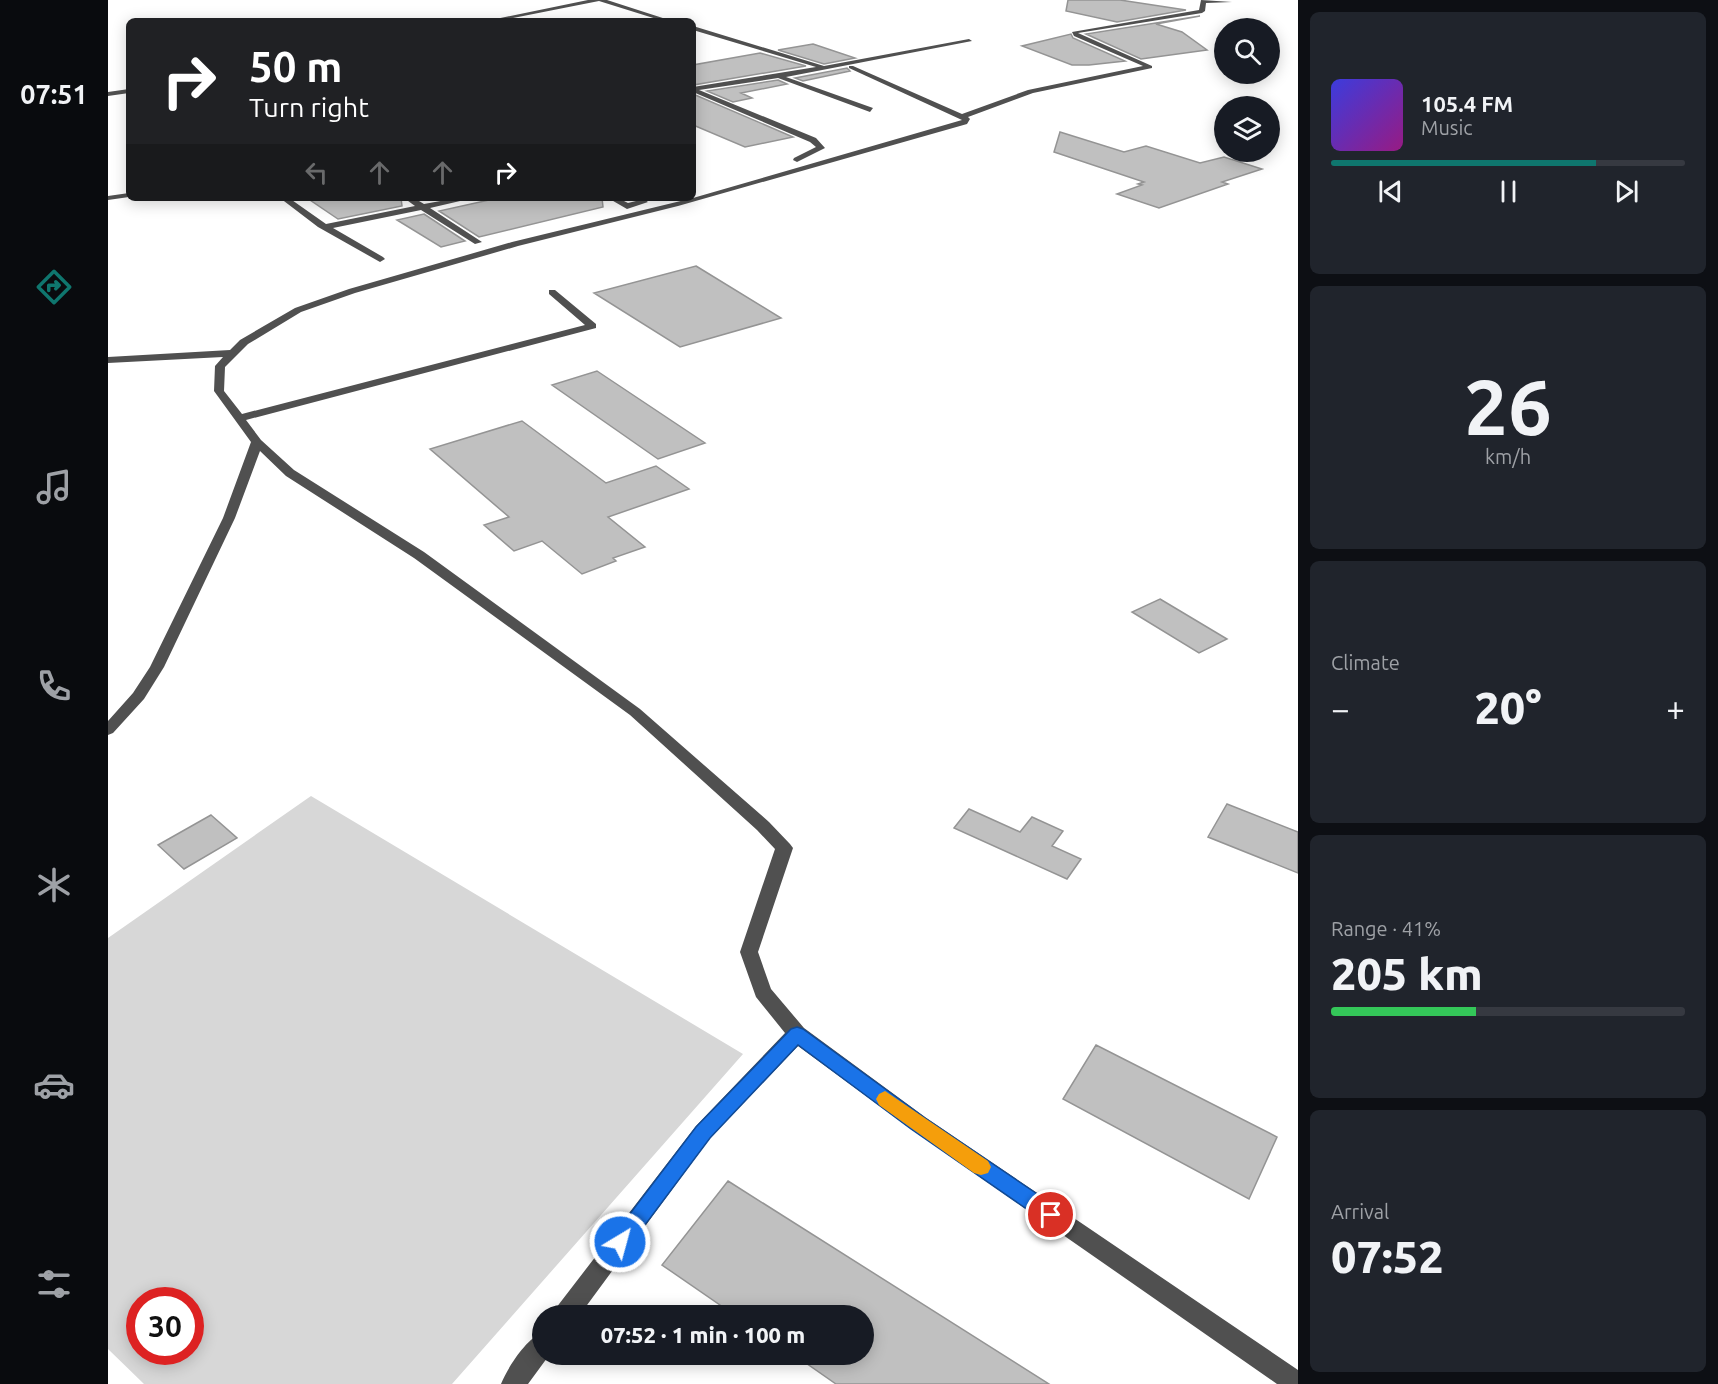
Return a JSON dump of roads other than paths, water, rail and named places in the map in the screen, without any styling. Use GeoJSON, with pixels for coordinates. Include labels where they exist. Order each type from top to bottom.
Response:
{"type":"FeatureCollection","features":[{"type":"Feature","properties":{"kind":"street"},"geometry":{"type":"LineString","coordinates":[[502,18],[599,0],[659,18]]}},
{"type":"Feature","properties":{"kind":"street"},"geometry":{"type":"LineString","coordinates":[[962,117],[987,105],[1039,89],[1150,67],[1076,35],[1075,32],[1202,11],[1203,0],[1229,2]]}},
{"type":"Feature","properties":{"kind":"street"},"geometry":{"type":"LineString","coordinates":[[520,14],[529,18]]}},
{"type":"Feature","properties":{"kind":"street"},"geometry":{"type":"LineString","coordinates":[[696,29],[825,68]]}},
{"type":"Feature","properties":{"kind":"street"},"geometry":{"type":"LineString","coordinates":[[696,90],[969,41]]}},
{"type":"Feature","properties":{"kind":"street"},"geometry":{"type":"LineString","coordinates":[[696,198],[964,122],[966,119],[851,67]]}},
{"type":"Feature","properties":{"kind":"street"},"geometry":{"type":"LineString","coordinates":[[779,76],[870,111]]}},
{"type":"Feature","properties":{"kind":"street"},"geometry":{"type":"LineString","coordinates":[[108,94],[126,91]]}},
{"type":"Feature","properties":{"kind":"street"},"geometry":{"type":"LineString","coordinates":[[696,91],[813,140],[820,148],[804,158],[793,161]]}},
{"type":"Feature","properties":{"kind":"street"},"geometry":{"type":"LineString","coordinates":[[108,198],[126,195]]}},
{"type":"Feature","properties":{"kind":"street"},"geometry":{"type":"LineString","coordinates":[[288,201],[325,227],[380,259]]}},
{"type":"Feature","properties":{"kind":"street"},"geometry":{"type":"LineString","coordinates":[[412,201],[478,242]]}},
{"type":"Feature","properties":{"kind":"street"},"geometry":{"type":"LineString","coordinates":[[325,227],[455,201]]}},
{"type":"Feature","properties":{"kind":"street"},"geometry":{"type":"LineString","coordinates":[[618,201],[627,206],[647,201]]}},
{"type":"Feature","properties":{"kind":"street"},"geometry":{"type":"LineString","coordinates":[[686,201],[515,244],[352,291],[298,310],[244,342],[220,366],[219,391],[257,442],[290,473],[419,555],[635,712],[764,826],[784,848],[748,952],[763,992],[797,1034],[918,1123],[1298,1384]]}},
{"type":"Feature","properties":{"kind":"street"},"geometry":{"type":"LineString","coordinates":[[239,418],[592,326],[552,291]]}},
{"type":"Feature","properties":{"kind":"street"},"geometry":{"type":"LineString","coordinates":[[108,360],[233,353]]}},
{"type":"Feature","properties":{"kind":"street"},"geometry":{"type":"LineString","coordinates":[[108,730],[139,696],[157,667],[229,518],[257,442]]}},
{"type":"Feature","properties":{"kind":"street"},"geometry":{"type":"LineString","coordinates":[[572,1305],[703,1132],[797,1034]]}},
{"type":"Feature","properties":{"kind":"street"},"geometry":{"type":"LineString","coordinates":[[513,1384],[532,1359]]}}]}
